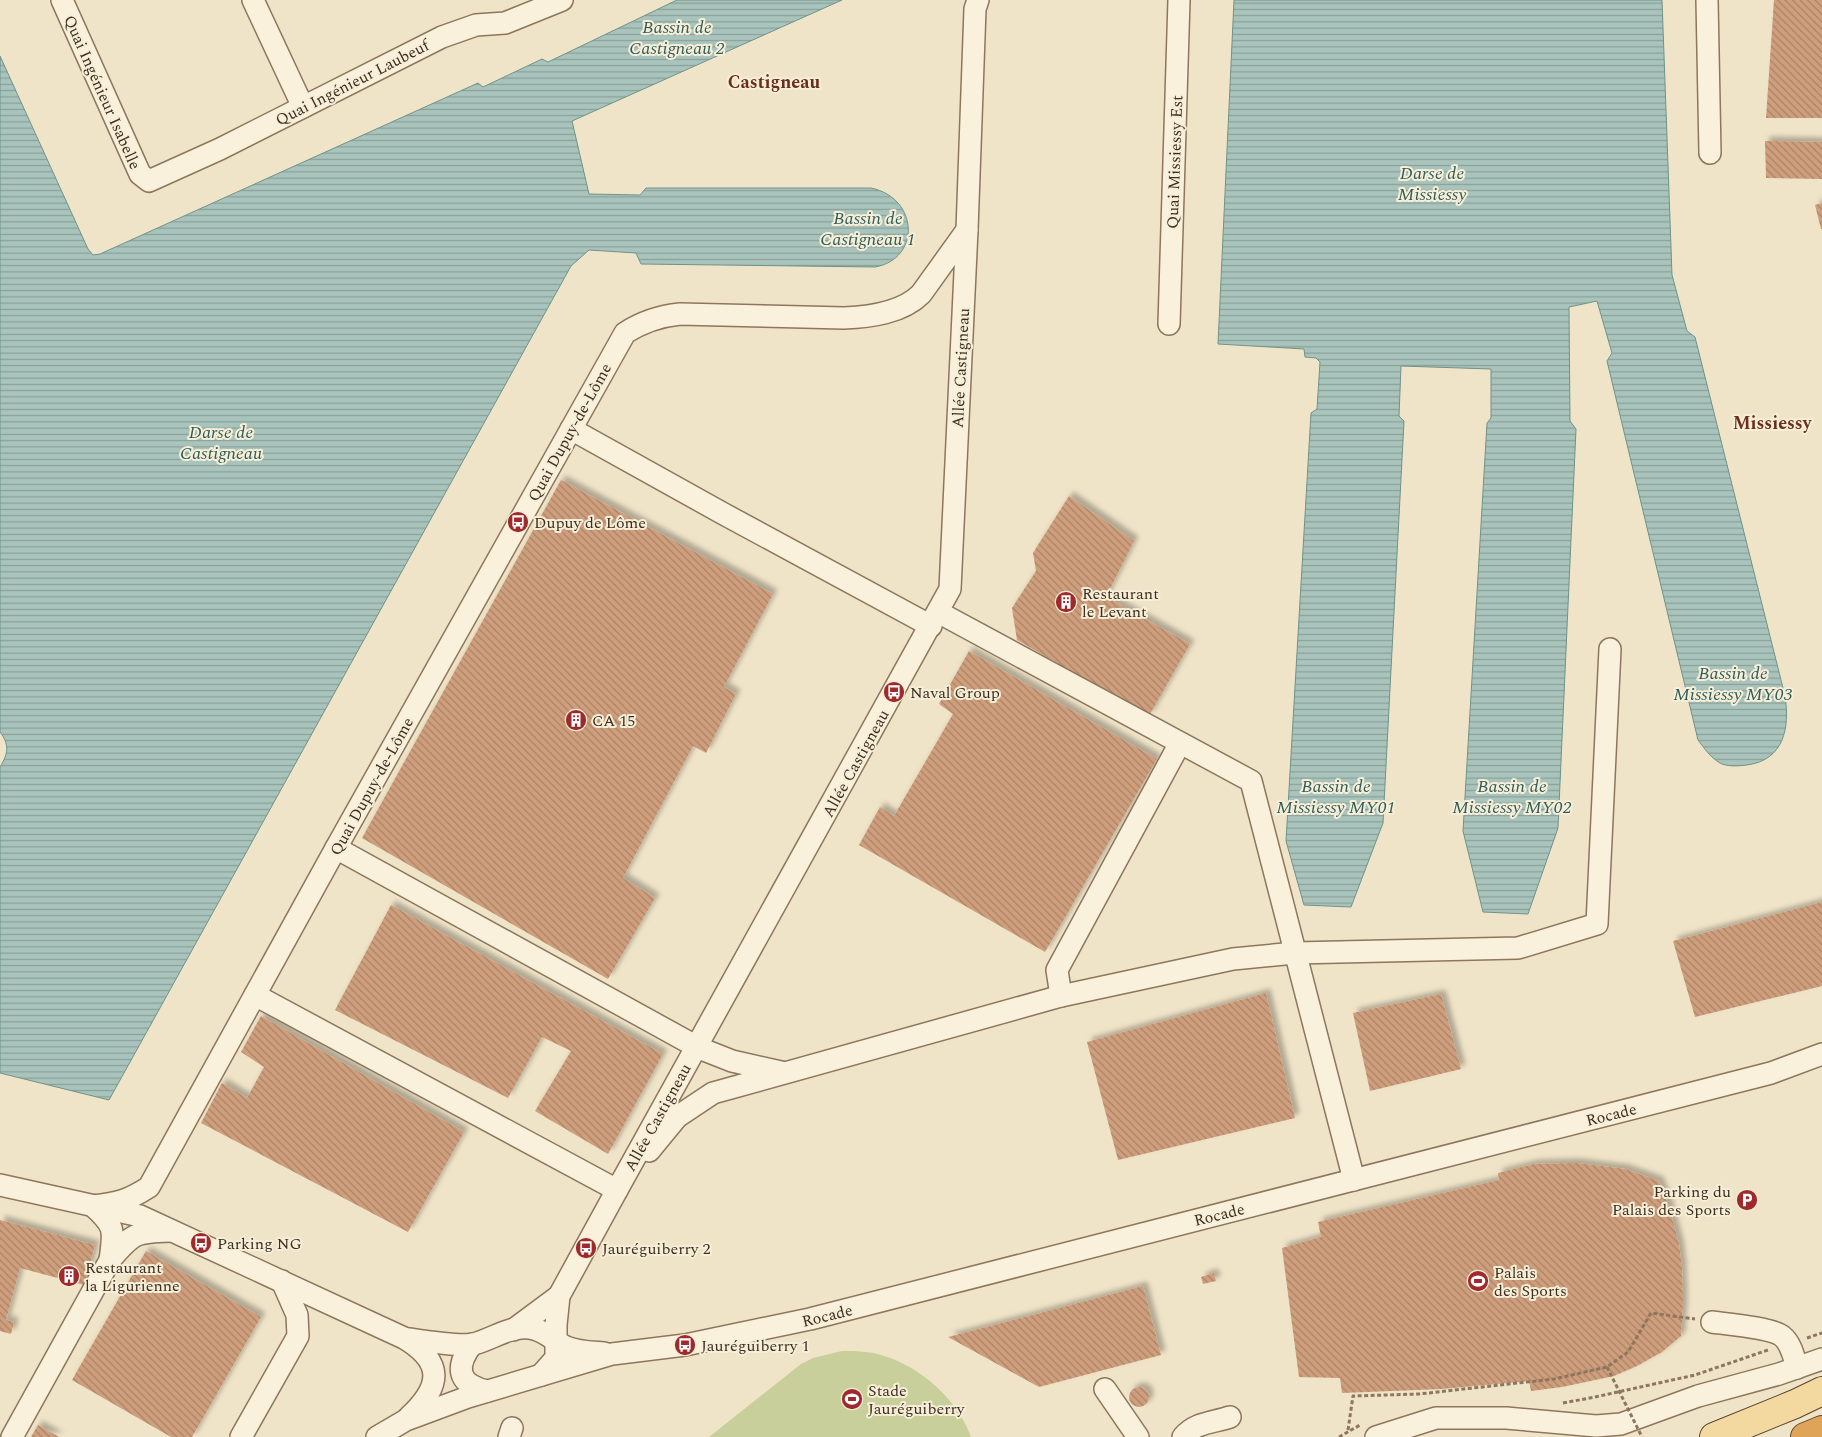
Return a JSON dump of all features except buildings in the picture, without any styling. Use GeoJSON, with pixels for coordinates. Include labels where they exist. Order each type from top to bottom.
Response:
{"type":"FeatureCollection","features":[{"type":"Feature","properties":{"kind":"highway"},"geometry":{"type":"LineString","coordinates":[[1805,1437],[1822,1430]]}},
{"type":"Feature","properties":{"kind":"main road"},"geometry":{"type":"LineString","coordinates":[[1714,1437],[1822,1391]]}},
{"type":"Feature","properties":{"kind":"main road"},"geometry":{"type":"LineString","coordinates":[[1795,1404],[1822,1396]]}},
{"type":"Feature","properties":{"kind":"street","name":"Quai Ingénieur Isabelle"},"geometry":{"type":"LineString","coordinates":[[62,0],[140,174],[149,181]]}},
{"type":"Feature","properties":{"kind":"street"},"geometry":{"type":"LineString","coordinates":[[253,0],[303,107]]}},
{"type":"Feature","properties":{"kind":"street","name":"Quai Ingénieur Laubeuf"},"geometry":{"type":"LineString","coordinates":[[149,181],[220,149],[442,37],[476,25],[505,23],[523,7],[562,0]]}},
{"type":"Feature","properties":{"kind":"street","name":"Allée Castigneau"},"geometry":{"type":"LineString","coordinates":[[559,1296],[950,589],[967,230],[975,9],[978,0]]}},
{"type":"Feature","properties":{"kind":"street","name":"Quai Missiessy Est"},"geometry":{"type":"LineString","coordinates":[[1169,324],[1179,0]]}},
{"type":"Feature","properties":{"kind":"street"},"geometry":{"type":"LineString","coordinates":[[1707,0],[1710,153]]}},
{"type":"Feature","properties":{"kind":"street","name":"Quai Dupuy-de-Lôme"},"geometry":{"type":"LineString","coordinates":[[110,1260],[336,848],[625,333],[650,320],[680,314],[844,318],[860,317],[888,311],[914,302],[967,230]]}},
{"type":"Feature","properties":{"kind":"street"},"geometry":{"type":"LineString","coordinates":[[570,429],[713,509],[935,619],[1251,781],[1354,1180]]}},
{"type":"Feature","properties":{"kind":"street"},"geometry":{"type":"LineString","coordinates":[[255,995],[617,1190],[677,1118],[713,1093],[1061,996],[1232,959],[1295,953],[1518,948],[1597,924],[1610,649]]}},
{"type":"Feature","properties":{"kind":"street"},"geometry":{"type":"LineString","coordinates":[[1061,996],[1057,970],[1180,743]]}},
{"type":"Feature","properties":{"kind":"street"},"geometry":{"type":"LineString","coordinates":[[336,848],[697,1046],[732,1061],[784,1073]]}},
{"type":"Feature","properties":{"kind":"street","name":"Rocade"},"geometry":{"type":"LineString","coordinates":[[612,1354],[684,1345],[810,1319],[1771,1073],[1822,1054]]}},
{"type":"Feature","properties":{"kind":"street"},"geometry":{"type":"LineString","coordinates":[[0,1185],[134,1215],[404,1338],[419,1347],[428,1356],[433,1368],[434,1377],[431,1390],[421,1406],[406,1420]]}},
{"type":"Feature","properties":{"kind":"street"},"geometry":{"type":"LineString","coordinates":[[93,1206],[130,1199],[148,1188]]}},
{"type":"Feature","properties":{"kind":"street"},"geometry":{"type":"LineString","coordinates":[[93,1206],[106,1218],[114,1234],[110,1260]]}},
{"type":"Feature","properties":{"kind":"street"},"geometry":{"type":"LineString","coordinates":[[12,1437],[110,1260],[128,1239],[145,1232],[173,1232]]}},
{"type":"Feature","properties":{"kind":"street"},"geometry":{"type":"LineString","coordinates":[[241,1437],[298,1336],[297,1315],[282,1282]]}},
{"type":"Feature","properties":{"kind":"street"},"geometry":{"type":"LineString","coordinates":[[541,1375],[556,1358],[559,1296]]}},
{"type":"Feature","properties":{"kind":"street"},"geometry":{"type":"LineString","coordinates":[[513,1330],[559,1296]]}},
{"type":"Feature","properties":{"kind":"street"},"geometry":{"type":"LineString","coordinates":[[1712,1322],[1781,1335],[1789,1343],[1797,1368]]}},
{"type":"Feature","properties":{"kind":"street"},"geometry":{"type":"LineString","coordinates":[[404,1338],[429,1342],[472,1344],[527,1327],[545,1332],[574,1350],[612,1354]]}},
{"type":"Feature","properties":{"kind":"street"},"geometry":{"type":"LineString","coordinates":[[472,1344],[464,1356],[460,1367],[462,1376],[469,1384],[487,1391]]}},
{"type":"Feature","properties":{"kind":"street"},"geometry":{"type":"LineString","coordinates":[[377,1437],[406,1420],[487,1391],[612,1354]]}},
{"type":"Feature","properties":{"kind":"street"},"geometry":{"type":"LineString","coordinates":[[1371,1429],[1436,1418],[1506,1418],[1596,1426],[1621,1424],[1698,1396],[1822,1359]]}},
{"type":"Feature","properties":{"kind":"street"},"geometry":{"type":"LineString","coordinates":[[1105,1389],[1138,1437]]}},
{"type":"Feature","properties":{"kind":"street"},"geometry":{"type":"LineString","coordinates":[[1183,1437],[1196,1426],[1230,1417]]}},
{"type":"Feature","properties":{"kind":"path"},"geometry":{"type":"LineString","coordinates":[[1348,1431],[1353,1396],[1419,1394],[1544,1380],[1607,1368],[1628,1352],[1651,1313],[1712,1322]]}},
{"type":"Feature","properties":{"kind":"path"},"geometry":{"type":"LineString","coordinates":[[1558,1404],[1695,1375],[1822,1333]]}},
{"type":"Feature","properties":{"kind":"path"},"geometry":{"type":"LineString","coordinates":[[1607,1368],[1642,1437]]}},
{"type":"Feature","properties":{"kind":"path"},"geometry":{"type":"LineString","coordinates":[[1339,1437],[1348,1431],[1371,1429]]}},
{"type":"Feature","properties":{"kind":"green space","name":"Stade Jauréguiberry"},"geometry":{"type":"Polygon","coordinates":[[[842,1351],[879,1354],[911,1368],[948,1398],[965,1423],[971,1437],[709,1437],[801,1364],[813,1358],[842,1351]]]}},
{"type":"Feature","properties":{"kind":"water","name":"Darse de Castigneau"},"geometry":{"type":"Polygon","coordinates":[[[677,0],[842,0],[572,121],[589,194],[640,195],[646,188],[871,188],[887,194],[898,203],[905,215],[908,228],[907,241],[901,253],[890,262],[875,267],[641,264],[636,253],[589,250],[571,266],[109,1100],[0,1073],[0,767],[5,758],[7,745],[0,732],[0,56],[88,249],[93,255],[100,254],[478,83],[483,87],[542,59],[548,62],[677,0]]]}},
{"type":"Feature","properties":{"kind":"water","name":"Darse de Missiessy"},"geometry":{"type":"Polygon","coordinates":[[[1234,0],[1662,0],[1672,275],[1687,331],[1695,337],[1785,696],[1785,731],[1782,741],[1769,757],[1759,762],[1744,765],[1730,766],[1720,763],[1711,756],[1698,740],[1607,361],[1612,353],[1597,301],[1569,307],[1570,421],[1576,429],[1558,828],[1528,914],[1483,912],[1463,831],[1487,423],[1491,418],[1491,369],[1401,366],[1399,416],[1404,421],[1383,823],[1351,907],[1304,905],[1286,841],[1311,413],[1317,409],[1320,362],[1316,358],[1305,357],[1304,349],[1218,344],[1234,0]]]}},
{"type":"Feature","properties":{"kind":"place","name":"Dupuy de Lôme"},"geometry":{"type":"Point","coordinates":[518,522]}},
{"type":"Feature","properties":{"kind":"place","name":"Restaurant le Levant"},"geometry":{"type":"Point","coordinates":[1066,602]}},
{"type":"Feature","properties":{"kind":"place","name":"Naval Group"},"geometry":{"type":"Point","coordinates":[894,692]}},
{"type":"Feature","properties":{"kind":"place","name":"CA 15"},"geometry":{"type":"Point","coordinates":[576,720]}},
{"type":"Feature","properties":{"kind":"place","name":"Parking du Palais des Sports"},"geometry":{"type":"Point","coordinates":[1747,1200]}},
{"type":"Feature","properties":{"kind":"place","name":"Parking NG"},"geometry":{"type":"Point","coordinates":[201,1243]}},
{"type":"Feature","properties":{"kind":"place","name":"Jauréguiberry 2"},"geometry":{"type":"Point","coordinates":[586,1248]}},
{"type":"Feature","properties":{"kind":"place","name":"Restaurant la Ligurienne"},"geometry":{"type":"Point","coordinates":[69,1276]}},
{"type":"Feature","properties":{"kind":"place","name":"Palais des Sports"},"geometry":{"type":"Point","coordinates":[1478,1281]}},
{"type":"Feature","properties":{"kind":"place","name":"Jauréguiberry 1"},"geometry":{"type":"Point","coordinates":[685,1345]}},
{"type":"Feature","properties":{"kind":"place","name":"Stade Jauréguiberry"},"geometry":{"type":"Point","coordinates":[852,1399]}},
{"type":"Feature","properties":{"kind":"district","name":"Castigneau"},"geometry":{"type":"Point","coordinates":[774,82]}},
{"type":"Feature","properties":{"kind":"district","name":"Missiessy"},"geometry":{"type":"Point","coordinates":[1772,423]}},
{"type":"Feature","properties":{"kind":"water label","name":"Bassin de Castigneau 2"},"geometry":{"type":"Point","coordinates":[677,37]}},
{"type":"Feature","properties":{"kind":"water label","name":"Bassin de Castigneau 1"},"geometry":{"type":"Point","coordinates":[868,228]}},
{"type":"Feature","properties":{"kind":"water label","name":"Bassin de Missiessy MY03"},"geometry":{"type":"Point","coordinates":[1733,683]}},
{"type":"Feature","properties":{"kind":"water label","name":"Bassin de Missiessy MY01"},"geometry":{"type":"Point","coordinates":[1336,796]}},
{"type":"Feature","properties":{"kind":"water label","name":"Bassin de Missiessy MY02"},"geometry":{"type":"Point","coordinates":[1512,796]}}]}
